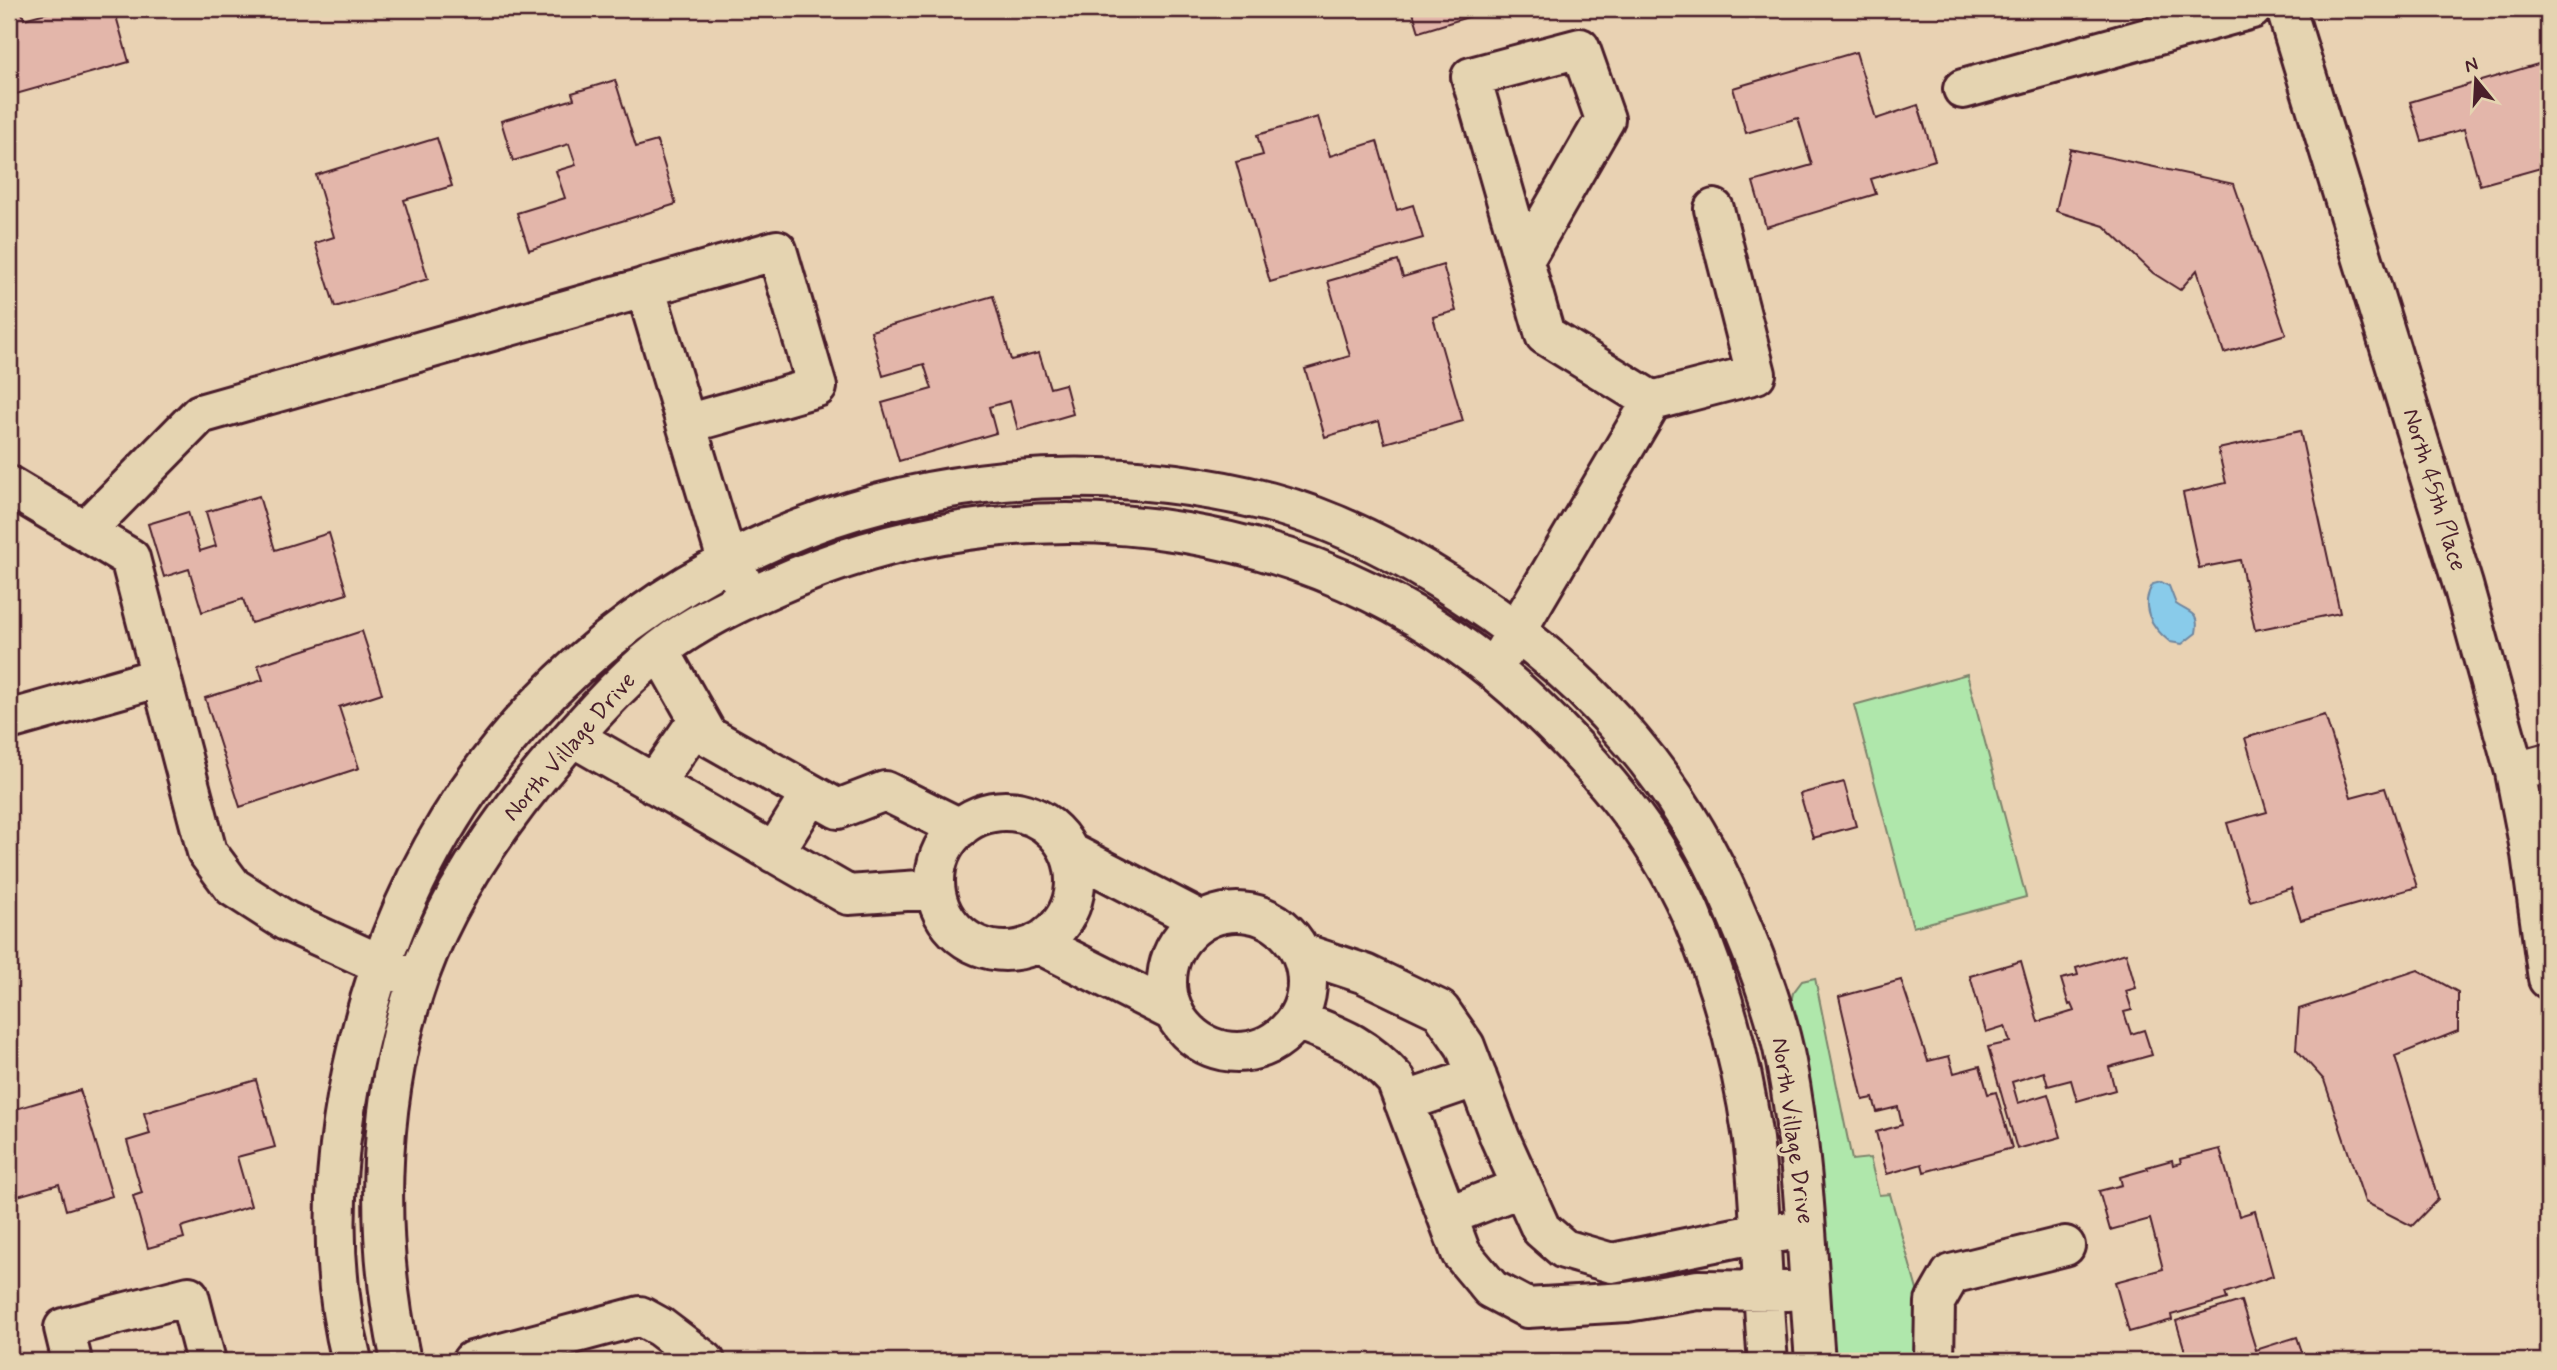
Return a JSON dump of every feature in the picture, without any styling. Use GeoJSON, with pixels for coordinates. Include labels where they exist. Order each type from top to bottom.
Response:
{"type":"FeatureCollection","features":[{"type":"Feature","properties":{"kind":"street"},"geometry":{"type":"LineString","coordinates":[[1963,89],[2252,9]]}},
{"type":"Feature","properties":{"kind":"street","name":"North 45th Place"},"geometry":{"type":"LineString","coordinates":[[2286,9],[2463,585],[2532,768],[2531,854],[2548,979]]}},
{"type":"Feature","properties":{"kind":"street"},"geometry":{"type":"LineString","coordinates":[[1524,260],[1605,119],[1580,48],[1471,77],[1545,335],[1652,401]]}},
{"type":"Feature","properties":{"kind":"street"},"geometry":{"type":"LineString","coordinates":[[1493,670],[1652,401],[1756,374],[1714,209]]}},
{"type":"Feature","properties":{"kind":"street"},"geometry":{"type":"LineString","coordinates":[[85,531],[200,414],[777,250],[817,387],[686,424]]}},
{"type":"Feature","properties":{"kind":"street"},"geometry":{"type":"LineString","coordinates":[[645,287],[727,560],[752,596]]}},
{"type":"Feature","properties":{"kind":"street","name":"North Village Drive"},"geometry":{"type":"LineString","coordinates":[[352,1361],[337,1277],[334,1195],[355,1051],[380,966],[415,881],[441,834],[480,774],[531,710],[590,653],[641,613],[727,560],[828,519],[897,499],[963,486],[1045,477],[1124,478],[1200,488],[1275,504],[1346,530],[1450,584],[1517,632],[1569,674],[1617,722],[1647,760],[1695,832],[1728,894],[1757,964],[1786,1060],[1805,1230],[1815,1361]]}},
{"type":"Feature","properties":{"kind":"street"},"geometry":{"type":"LineString","coordinates":[[9,486],[130,558],[206,852],[233,887],[286,922],[418,981]]}},
{"type":"Feature","properties":{"kind":"street","name":"North Village Drive"},"geometry":{"type":"LineString","coordinates":[[401,1361],[387,1276],[384,1163],[389,1104],[402,1040],[418,981],[436,938],[499,828],[528,789],[622,681],[719,611],[831,562],[889,545],[952,532],[1052,521],[1115,524],[1206,535],[1288,556],[1408,611],[1493,670],[1590,760],[1625,804],[1665,864],[1690,912],[1727,1017],[1741,1070],[1753,1142],[1768,1361]]}},
{"type":"Feature","properties":{"kind":"street"},"geometry":{"type":"LineString","coordinates":[[660,651],[709,736],[838,809],[885,791],[960,828]]}},
{"type":"Feature","properties":{"kind":"street"},"geometry":{"type":"LineString","coordinates":[[9,720],[161,677]]}},
{"type":"Feature","properties":{"kind":"street"},"geometry":{"type":"LineString","coordinates":[[654,784],[698,720]]}},
{"type":"Feature","properties":{"kind":"street"},"geometry":{"type":"LineString","coordinates":[[573,737],[848,895],[935,890]]}},
{"type":"Feature","properties":{"kind":"street"},"geometry":{"type":"LineString","coordinates":[[774,853],[810,794]]}},
{"type":"Feature","properties":{"kind":"street"},"geometry":{"type":"LineString","coordinates":[[992,811],[1015,811],[1037,818],[1056,832],[1069,852],[1075,874],[1074,897],[1065,918],[1049,936],[1037,943],[1006,952],[983,949],[962,937],[946,921],[935,890],[934,876],[939,853],[960,828],[970,820],[992,811]]}},
{"type":"Feature","properties":{"kind":"street"},"geometry":{"type":"LineString","coordinates":[[1069,852],[1202,921]]}},
{"type":"Feature","properties":{"kind":"street"},"geometry":{"type":"LineString","coordinates":[[1248,912],[1270,920],[1289,934],[1301,953],[1307,975],[1306,999],[1297,1020],[1282,1037],[1262,1049],[1238,1053],[1215,1050],[1194,1039],[1168,1001],[1166,978],[1172,955],[1185,935],[1202,921],[1225,913],[1248,912]]}},
{"type":"Feature","properties":{"kind":"street"},"geometry":{"type":"LineString","coordinates":[[1037,943],[1174,1012]]}},
{"type":"Feature","properties":{"kind":"street"},"geometry":{"type":"LineString","coordinates":[[1301,953],[1365,974],[1440,1010],[1465,1046],[1541,1229],[1564,1249],[1612,1263],[1759,1233],[1805,1230]]}},
{"type":"Feature","properties":{"kind":"street"},"geometry":{"type":"LineString","coordinates":[[1297,1020],[1356,1043],[1396,1080],[1461,1253],[1492,1289],[1527,1308],[1627,1302],[1698,1290],[1810,1290]]}},
{"type":"Feature","properties":{"kind":"street"},"geometry":{"type":"LineString","coordinates":[[1404,1102],[1477,1077]]}},
{"type":"Feature","properties":{"kind":"street"},"geometry":{"type":"LineString","coordinates":[[1447,1216],[1522,1187]]}},
{"type":"Feature","properties":{"kind":"street"},"geometry":{"type":"LineString","coordinates":[[1934,1361],[1935,1302],[1951,1274],[2065,1245]]}},
{"type":"Feature","properties":{"kind":"street"},"geometry":{"type":"LineString","coordinates":[[1582,1305],[1585,1255]]}},
{"type":"Feature","properties":{"kind":"street"},"geometry":{"type":"LineString","coordinates":[[72,1361],[64,1328],[189,1296],[206,1361]]}},
{"type":"Feature","properties":{"kind":"street"},"geometry":{"type":"LineString","coordinates":[[472,1361],[640,1316],[687,1357]]}},
{"type":"Feature","properties":{"kind":"green space"},"geometry":{"type":"Polygon","coordinates":[[[1967,674],[2026,897],[1913,927],[1854,705],[1967,674]]]}},
{"type":"Feature","properties":{"kind":"green space"},"geometry":{"type":"Polygon","coordinates":[[[1815,978],[1852,1160],[1870,1158],[1879,1195],[1890,1194],[1917,1290],[1915,1361],[1826,1361],[1787,1019],[1793,993],[1802,981],[1815,978]]]}},
{"type":"Feature","properties":{"kind":"water"},"geometry":{"type":"Polygon","coordinates":[[[2161,582],[2169,586],[2176,604],[2193,614],[2197,621],[2196,633],[2182,644],[2170,642],[2157,630],[2149,616],[2149,592],[2153,584],[2161,582]]]}},
{"type":"Feature","properties":{"kind":"building"},"geometry":{"type":"Polygon","coordinates":[[[9,9],[21,9],[24,19],[60,9],[114,9],[129,62],[9,96],[9,9]]]}},
{"type":"Feature","properties":{"kind":"building"},"geometry":{"type":"Polygon","coordinates":[[[1412,9],[1494,9],[1419,32],[1412,9]]]}},
{"type":"Feature","properties":{"kind":"building"},"geometry":{"type":"Polygon","coordinates":[[[1856,52],[1876,119],[1918,105],[1935,160],[1871,179],[1876,194],[1766,227],[1753,182],[1812,165],[1798,118],[1746,133],[1733,88],[1856,52]]]}},
{"type":"Feature","properties":{"kind":"building"},"geometry":{"type":"Polygon","coordinates":[[[2548,61],[2548,166],[2480,185],[2464,129],[2422,141],[2410,102],[2548,61]]]}},
{"type":"Feature","properties":{"kind":"building"},"geometry":{"type":"Polygon","coordinates":[[[615,80],[636,147],[657,141],[676,204],[529,250],[517,213],[565,198],[556,171],[576,165],[569,144],[513,161],[501,121],[574,99],[572,93],[615,80]]]}},
{"type":"Feature","properties":{"kind":"building"},"geometry":{"type":"Polygon","coordinates":[[[1318,117],[1330,156],[1377,141],[1397,210],[1413,205],[1423,238],[1270,282],[1236,162],[1263,155],[1257,135],[1318,117]]]}},
{"type":"Feature","properties":{"kind":"building"},"geometry":{"type":"Polygon","coordinates":[[[437,138],[452,186],[404,200],[428,279],[335,307],[315,243],[334,237],[316,175],[437,138]]]}},
{"type":"Feature","properties":{"kind":"building"},"geometry":{"type":"Polygon","coordinates":[[[2070,149],[2234,184],[2286,334],[2224,353],[2197,270],[2180,290],[2153,273],[2104,226],[2056,211],[2070,149]]]}},
{"type":"Feature","properties":{"kind":"building"},"geometry":{"type":"Polygon","coordinates":[[[1398,261],[1403,277],[1443,265],[1456,311],[1433,317],[1463,421],[1385,443],[1379,421],[1325,437],[1305,369],[1350,356],[1328,281],[1398,261]]]}},
{"type":"Feature","properties":{"kind":"building"},"geometry":{"type":"Polygon","coordinates":[[[993,296],[1011,360],[1039,353],[1050,388],[1065,384],[1073,414],[1018,430],[1010,401],[989,407],[996,433],[899,461],[882,403],[932,389],[924,364],[883,376],[871,331],[993,296]]]}},
{"type":"Feature","properties":{"kind":"building"},"geometry":{"type":"Polygon","coordinates":[[[2300,431],[2340,613],[2255,630],[2240,560],[2199,568],[2183,493],[2226,483],[2218,449],[2300,431]]]}},
{"type":"Feature","properties":{"kind":"building"},"geometry":{"type":"Polygon","coordinates":[[[2548,486],[2548,579],[2542,579],[2548,486]]]}},
{"type":"Feature","properties":{"kind":"building"},"geometry":{"type":"Polygon","coordinates":[[[259,496],[275,550],[329,533],[347,594],[251,623],[243,599],[202,612],[189,569],[164,577],[148,524],[188,512],[200,551],[216,546],[206,512],[259,496]]]}},
{"type":"Feature","properties":{"kind":"building"},"geometry":{"type":"Polygon","coordinates":[[[362,631],[382,693],[339,707],[359,768],[240,807],[205,698],[263,680],[258,665],[362,631]]]}},
{"type":"Feature","properties":{"kind":"building"},"geometry":{"type":"Polygon","coordinates":[[[2325,715],[2351,797],[2385,788],[2417,887],[2301,920],[2291,888],[2250,901],[2227,823],[2267,812],[2245,738],[2325,715]]]}},
{"type":"Feature","properties":{"kind":"building"},"geometry":{"type":"Polygon","coordinates":[[[1844,782],[1856,826],[1813,838],[1800,794],[1844,782]]]}},
{"type":"Feature","properties":{"kind":"building"},"geometry":{"type":"Polygon","coordinates":[[[2126,953],[2136,988],[2126,991],[2132,1010],[2124,1012],[2131,1034],[2144,1030],[2152,1055],[2109,1067],[2115,1090],[2077,1101],[2071,1080],[2048,1086],[2044,1072],[2012,1082],[2018,1103],[2048,1094],[2061,1137],[2017,1149],[1988,1047],[2010,1042],[2005,1026],[1986,1032],[1970,976],[2021,961],[2038,1022],[2074,1011],[2071,1004],[2069,1005],[2061,979],[2078,975],[2076,968],[2126,953]]]}},
{"type":"Feature","properties":{"kind":"building"},"geometry":{"type":"Polygon","coordinates":[[[2418,970],[2458,992],[2458,1031],[2395,1056],[2438,1199],[2412,1226],[2365,1202],[2324,1080],[2296,1049],[2299,1009],[2418,970]]]}},
{"type":"Feature","properties":{"kind":"building"},"geometry":{"type":"Polygon","coordinates":[[[1901,980],[1928,1061],[1949,1056],[1954,1073],[1980,1066],[1988,1094],[1996,1092],[2012,1148],[1924,1172],[1922,1164],[1887,1174],[1876,1132],[1902,1125],[1898,1107],[1877,1112],[1873,1098],[1863,1100],[1839,997],[1901,980]]]}},
{"type":"Feature","properties":{"kind":"building"},"geometry":{"type":"Polygon","coordinates":[[[256,1080],[275,1147],[237,1157],[251,1206],[181,1227],[184,1238],[148,1248],[133,1196],[142,1193],[127,1141],[150,1134],[144,1113],[256,1080]]]}},
{"type":"Feature","properties":{"kind":"building"},"geometry":{"type":"Polygon","coordinates":[[[80,1090],[112,1196],[66,1210],[59,1184],[11,1198],[9,1111],[80,1090]]]}},
{"type":"Feature","properties":{"kind":"building"},"geometry":{"type":"Polygon","coordinates":[[[2220,1149],[2239,1216],[2255,1211],[2273,1276],[2225,1293],[2227,1299],[2171,1315],[2172,1320],[2129,1332],[2115,1282],[2163,1269],[2150,1219],[2110,1230],[2099,1191],[2122,1185],[2120,1177],[2148,1169],[2147,1167],[2172,1160],[2173,1165],[2181,1163],[2180,1159],[2220,1149]]]}},
{"type":"Feature","properties":{"kind":"building"},"geometry":{"type":"Polygon","coordinates":[[[2241,1301],[2256,1350],[2297,1337],[2305,1361],[2188,1361],[2176,1321],[2241,1301]]]}}]}
